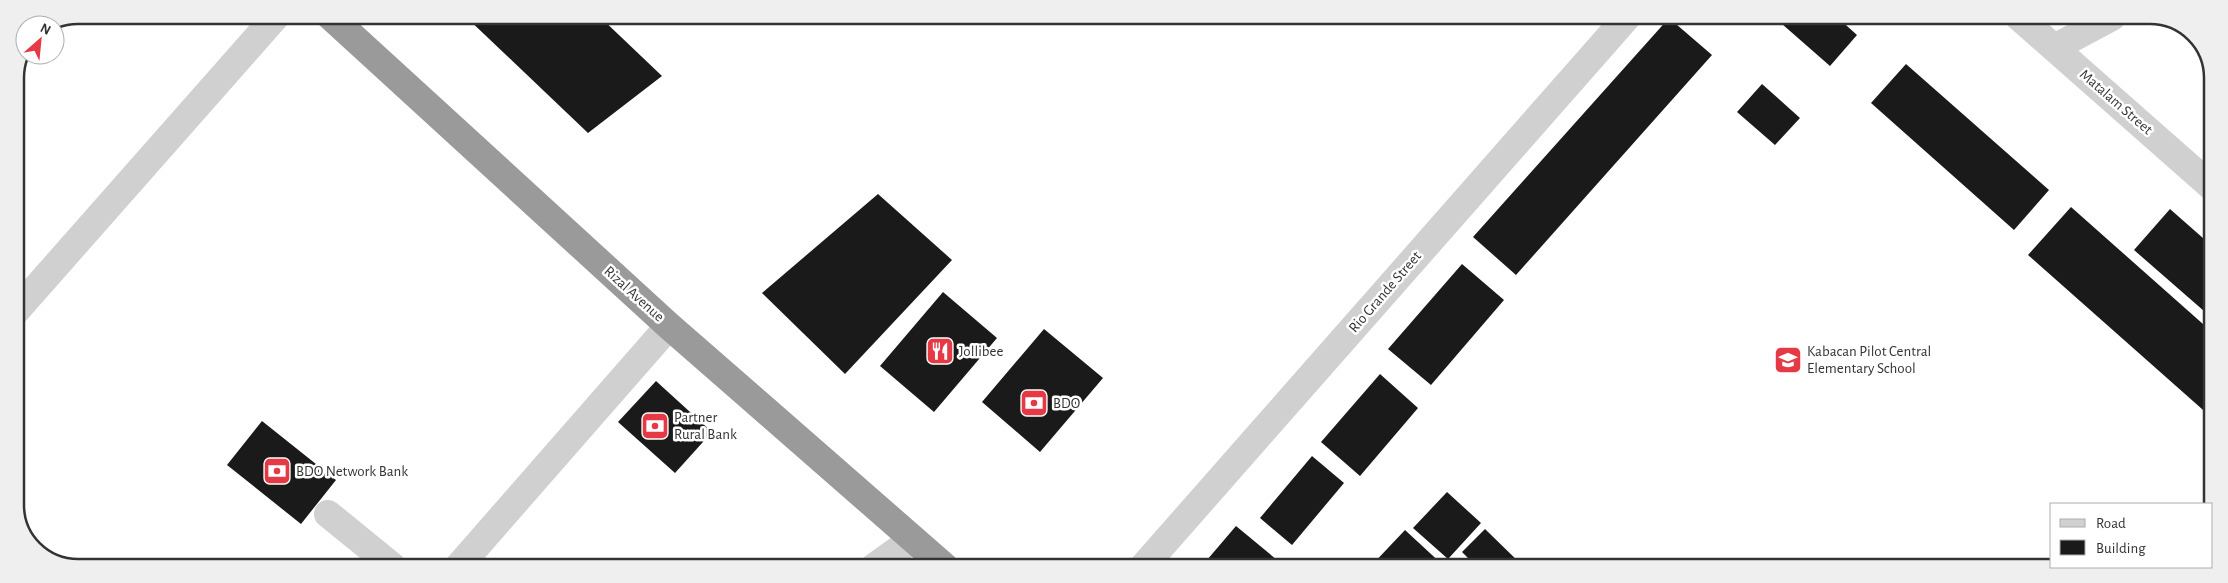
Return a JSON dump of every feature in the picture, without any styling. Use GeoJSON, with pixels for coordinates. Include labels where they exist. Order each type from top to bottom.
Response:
{"type":"FeatureCollection","features":[{"type":"Feature","properties":{"kind":"highway","name":"Rizal Avenue"},"geometry":{"type":"LineString","coordinates":[[339,24],[669,326],[936,559]]}},
{"type":"Feature","properties":{"kind":"street"},"geometry":{"type":"LineString","coordinates":[[24,302],[268,24]]}},
{"type":"Feature","properties":{"kind":"street","name":"Rio Grande Street"},"geometry":{"type":"LineString","coordinates":[[1150,559],[1620,24]]}},
{"type":"Feature","properties":{"kind":"street","name":"Matalam Street"},"geometry":{"type":"LineString","coordinates":[[2027,24],[2204,180]]}},
{"type":"Feature","properties":{"kind":"street"},"geometry":{"type":"LineString","coordinates":[[2054,48],[2099,24]]}},
{"type":"Feature","properties":{"kind":"street"},"geometry":{"type":"LineString","coordinates":[[465,559],[669,326]]}},
{"type":"Feature","properties":{"kind":"street"},"geometry":{"type":"LineString","coordinates":[[328,514],[383,559]]}},
{"type":"Feature","properties":{"kind":"street"},"geometry":{"type":"LineString","coordinates":[[885,559],[913,539]]}},
{"type":"Feature","properties":{"kind":"building"},"geometry":{"type":"Polygon","coordinates":[[[473,24],[607,24],[662,76],[588,133],[473,24]]]}},
{"type":"Feature","properties":{"kind":"building"},"geometry":{"type":"Polygon","coordinates":[[[1664,24],[1676,24],[1712,55],[1516,275],[1473,237],[1664,24]]]}},
{"type":"Feature","properties":{"kind":"building"},"geometry":{"type":"Polygon","coordinates":[[[1782,24],[1845,24],[1857,35],[1830,66],[1782,24]]]}},
{"type":"Feature","properties":{"kind":"building"},"geometry":{"type":"Polygon","coordinates":[[[1906,64],[2049,190],[2014,230],[1871,103],[1906,64]]]}},
{"type":"Feature","properties":{"kind":"building"},"geometry":{"type":"Polygon","coordinates":[[[1762,84],[1800,118],[1775,145],[1737,112],[1762,84]]]}},
{"type":"Feature","properties":{"kind":"building"},"geometry":{"type":"Polygon","coordinates":[[[878,194],[952,260],[845,374],[762,293],[878,194]]]}},
{"type":"Feature","properties":{"kind":"building"},"geometry":{"type":"Polygon","coordinates":[[[2071,207],[2204,325],[2204,411],[2028,255],[2071,207]]]}},
{"type":"Feature","properties":{"kind":"building"},"geometry":{"type":"Polygon","coordinates":[[[2170,209],[2204,239],[2204,311],[2134,250],[2170,209]]]}},
{"type":"Feature","properties":{"kind":"building"},"geometry":{"type":"Polygon","coordinates":[[[1462,264],[1504,300],[1431,385],[1388,349],[1462,264]]]}},
{"type":"Feature","properties":{"kind":"building"},"geometry":{"type":"Polygon","coordinates":[[[943,292],[997,338],[934,412],[880,366],[943,292]]]}},
{"type":"Feature","properties":{"kind":"building"},"geometry":{"type":"Polygon","coordinates":[[[1044,329],[1103,378],[1040,452],[982,402],[1044,329]]]}},
{"type":"Feature","properties":{"kind":"building"},"geometry":{"type":"Polygon","coordinates":[[[1380,374],[1418,408],[1360,476],[1321,442],[1380,374]]]}},
{"type":"Feature","properties":{"kind":"building"},"geometry":{"type":"Polygon","coordinates":[[[656,381],[712,432],[675,473],[618,422],[656,381]]]}},
{"type":"Feature","properties":{"kind":"building"},"geometry":{"type":"Polygon","coordinates":[[[262,421],[336,480],[301,524],[227,465],[262,421]]]}},
{"type":"Feature","properties":{"kind":"building"},"geometry":{"type":"Polygon","coordinates":[[[1312,456],[1344,483],[1292,545],[1260,518],[1312,456]]]}},
{"type":"Feature","properties":{"kind":"building"},"geometry":{"type":"Polygon","coordinates":[[[1447,492],[1481,523],[1448,559],[1413,528],[1447,492]]]}},
{"type":"Feature","properties":{"kind":"building"},"geometry":{"type":"Polygon","coordinates":[[[1236,526],[1276,559],[1208,559],[1236,526]]]}},
{"type":"Feature","properties":{"kind":"building"},"geometry":{"type":"Polygon","coordinates":[[[1485,529],[1516,559],[1469,559],[1462,552],[1485,529]]]}},
{"type":"Feature","properties":{"kind":"building"},"geometry":{"type":"Polygon","coordinates":[[[1405,530],[1436,559],[1378,559],[1405,530]]]}},
{"type":"Feature","properties":{"kind":"place","name":"Jollibee"},"geometry":{"type":"Point","coordinates":[940,351]}},
{"type":"Feature","properties":{"kind":"place","name":"Kabacan Pilot Central Elementary School"},"geometry":{"type":"Point","coordinates":[1788,360]}},
{"type":"Feature","properties":{"kind":"place","name":"BDO"},"geometry":{"type":"Point","coordinates":[1034,403]}},
{"type":"Feature","properties":{"kind":"place","name":"Partner Rural Bank"},"geometry":{"type":"Point","coordinates":[655,426]}},
{"type":"Feature","properties":{"kind":"place","name":"BDO Network Bank"},"geometry":{"type":"Point","coordinates":[277,471]}}]}
